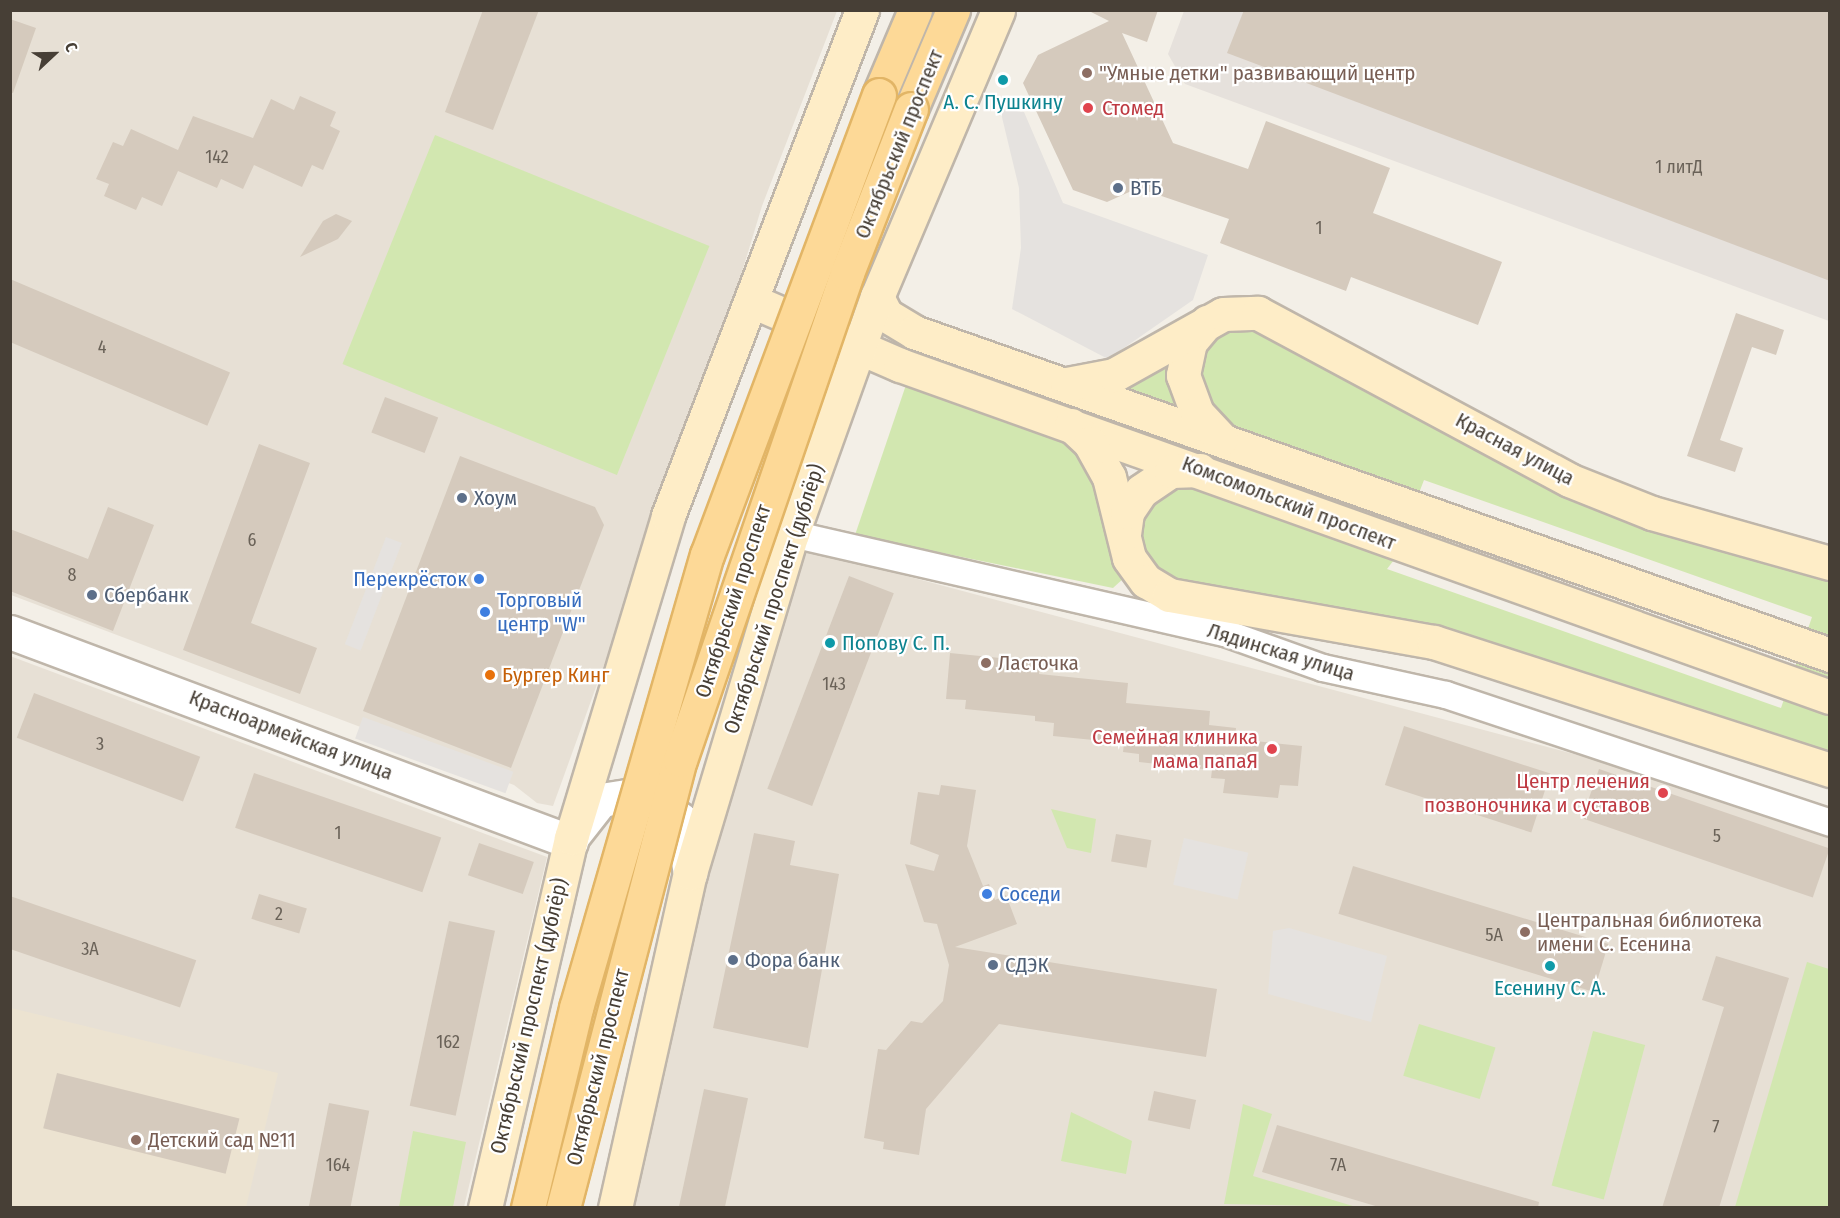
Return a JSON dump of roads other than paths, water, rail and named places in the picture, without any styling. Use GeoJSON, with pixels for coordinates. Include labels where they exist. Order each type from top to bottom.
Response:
{"type":"FeatureCollection","features":[{"type":"Feature","properties":{"kind":"main road","name":"Октябрьский проспект (дублёр)"},"geometry":{"type":"LineString","coordinates":[[485,1208],[571,840],[668,516],[862,10]]}},
{"type":"Feature","properties":{"kind":"main road","name":"Октябрьский проспект"},"geometry":{"type":"LineString","coordinates":[[528,1208],[579,997],[707,555],[879,95],[915,10]]}},
{"type":"Feature","properties":{"kind":"main road","name":"Октябрьский проспект"},"geometry":{"type":"LineString","coordinates":[[563,1208],[680,760],[847,273],[911,109],[953,10]]}},
{"type":"Feature","properties":{"kind":"main road","name":"Октябрьский проспект (дублёр)"},"geometry":{"type":"LineString","coordinates":[[615,1208],[690,873],[792,534],[877,297],[998,10]]}},
{"type":"Feature","properties":{"kind":"main road","name":"Комсомольский проспект"},"geometry":{"type":"LineString","coordinates":[[877,297],[886,315],[914,332],[1830,655]]}},
{"type":"Feature","properties":{"kind":"main road","name":"Комсомольский проспект"},"geometry":{"type":"LineString","coordinates":[[752,301],[859,349],[1202,470],[1396,543],[1830,697]]}},
{"type":"Feature","properties":{"kind":"main road","name":"Красная улица"},"geometry":{"type":"LineString","coordinates":[[1060,382],[1104,379],[1214,318],[1246,311],[1274,319],[1569,480],[1652,513],[1830,563]]}},
{"type":"Feature","properties":{"kind":"main road"},"geometry":{"type":"LineString","coordinates":[[1214,318],[1190,342],[1183,375],[1197,413],[1230,443]]}},
{"type":"Feature","properties":{"kind":"main road","name":"Лядинская улица"},"geometry":{"type":"LineString","coordinates":[[1061,420],[1081,433],[1104,465],[1123,535],[1136,570],[1168,595],[1434,642],[1830,770]]}},
{"type":"Feature","properties":{"kind":"main road"},"geometry":{"type":"LineString","coordinates":[[1123,535],[1127,512],[1144,488],[1171,471],[1202,470]]}},
{"type":"Feature","properties":{"kind":"street","name":"Лядинская улица"},"geometry":{"type":"LineString","coordinates":[[792,534],[1225,633],[1323,668],[1457,699],[1830,823]]}},
{"type":"Feature","properties":{"kind":"street","name":"Красноармейская улица"},"geometry":{"type":"LineString","coordinates":[[10,632],[571,840]]}},
{"type":"Feature","properties":{"kind":"street"},"geometry":{"type":"LineString","coordinates":[[571,840],[601,800],[645,794],[681,820],[690,873]]}},
{"type":"Feature","properties":{"kind":"place","name":"\"Умные детки\" развивающий центр"},"geometry":{"type":"Point","coordinates":[1087,73]}},
{"type":"Feature","properties":{"kind":"place","name":"А. С. Пушкину"},"geometry":{"type":"Point","coordinates":[1003,80]}},
{"type":"Feature","properties":{"kind":"place","name":"Стомед"},"geometry":{"type":"Point","coordinates":[1088,108]}},
{"type":"Feature","properties":{"kind":"place","name":"ВТБ"},"geometry":{"type":"Point","coordinates":[1118,188]}},
{"type":"Feature","properties":{"kind":"place","name":"Хоум"},"geometry":{"type":"Point","coordinates":[462,498]}},
{"type":"Feature","properties":{"kind":"place","name":"Перекрёсток"},"geometry":{"type":"Point","coordinates":[479,579]}},
{"type":"Feature","properties":{"kind":"place","name":"Сбербанк"},"geometry":{"type":"Point","coordinates":[92,595]}},
{"type":"Feature","properties":{"kind":"place","name":"Торговый центр \"W\""},"geometry":{"type":"Point","coordinates":[485,612]}},
{"type":"Feature","properties":{"kind":"place","name":"Попову С. П."},"geometry":{"type":"Point","coordinates":[830,643]}},
{"type":"Feature","properties":{"kind":"place","name":"Ласточка"},"geometry":{"type":"Point","coordinates":[986,663]}},
{"type":"Feature","properties":{"kind":"place","name":"Бургер Кинг"},"geometry":{"type":"Point","coordinates":[490,675]}},
{"type":"Feature","properties":{"kind":"place","name":"Семейная клиника мама папаЯ"},"geometry":{"type":"Point","coordinates":[1272,749]}},
{"type":"Feature","properties":{"kind":"place","name":"Центр лечения позвоночника и суставов"},"geometry":{"type":"Point","coordinates":[1663,793]}},
{"type":"Feature","properties":{"kind":"place","name":"Соседи"},"geometry":{"type":"Point","coordinates":[987,894]}},
{"type":"Feature","properties":{"kind":"place","name":"Центральная библиотека имени С. Есенина"},"geometry":{"type":"Point","coordinates":[1525,932]}},
{"type":"Feature","properties":{"kind":"place","name":"Фора банк"},"geometry":{"type":"Point","coordinates":[733,960]}},
{"type":"Feature","properties":{"kind":"place","name":"СДЭК"},"geometry":{"type":"Point","coordinates":[993,965]}},
{"type":"Feature","properties":{"kind":"place","name":"Есенину С. А."},"geometry":{"type":"Point","coordinates":[1550,966]}},
{"type":"Feature","properties":{"kind":"place","name":"Детский сад №11"},"geometry":{"type":"Point","coordinates":[136,1140]}}]}
